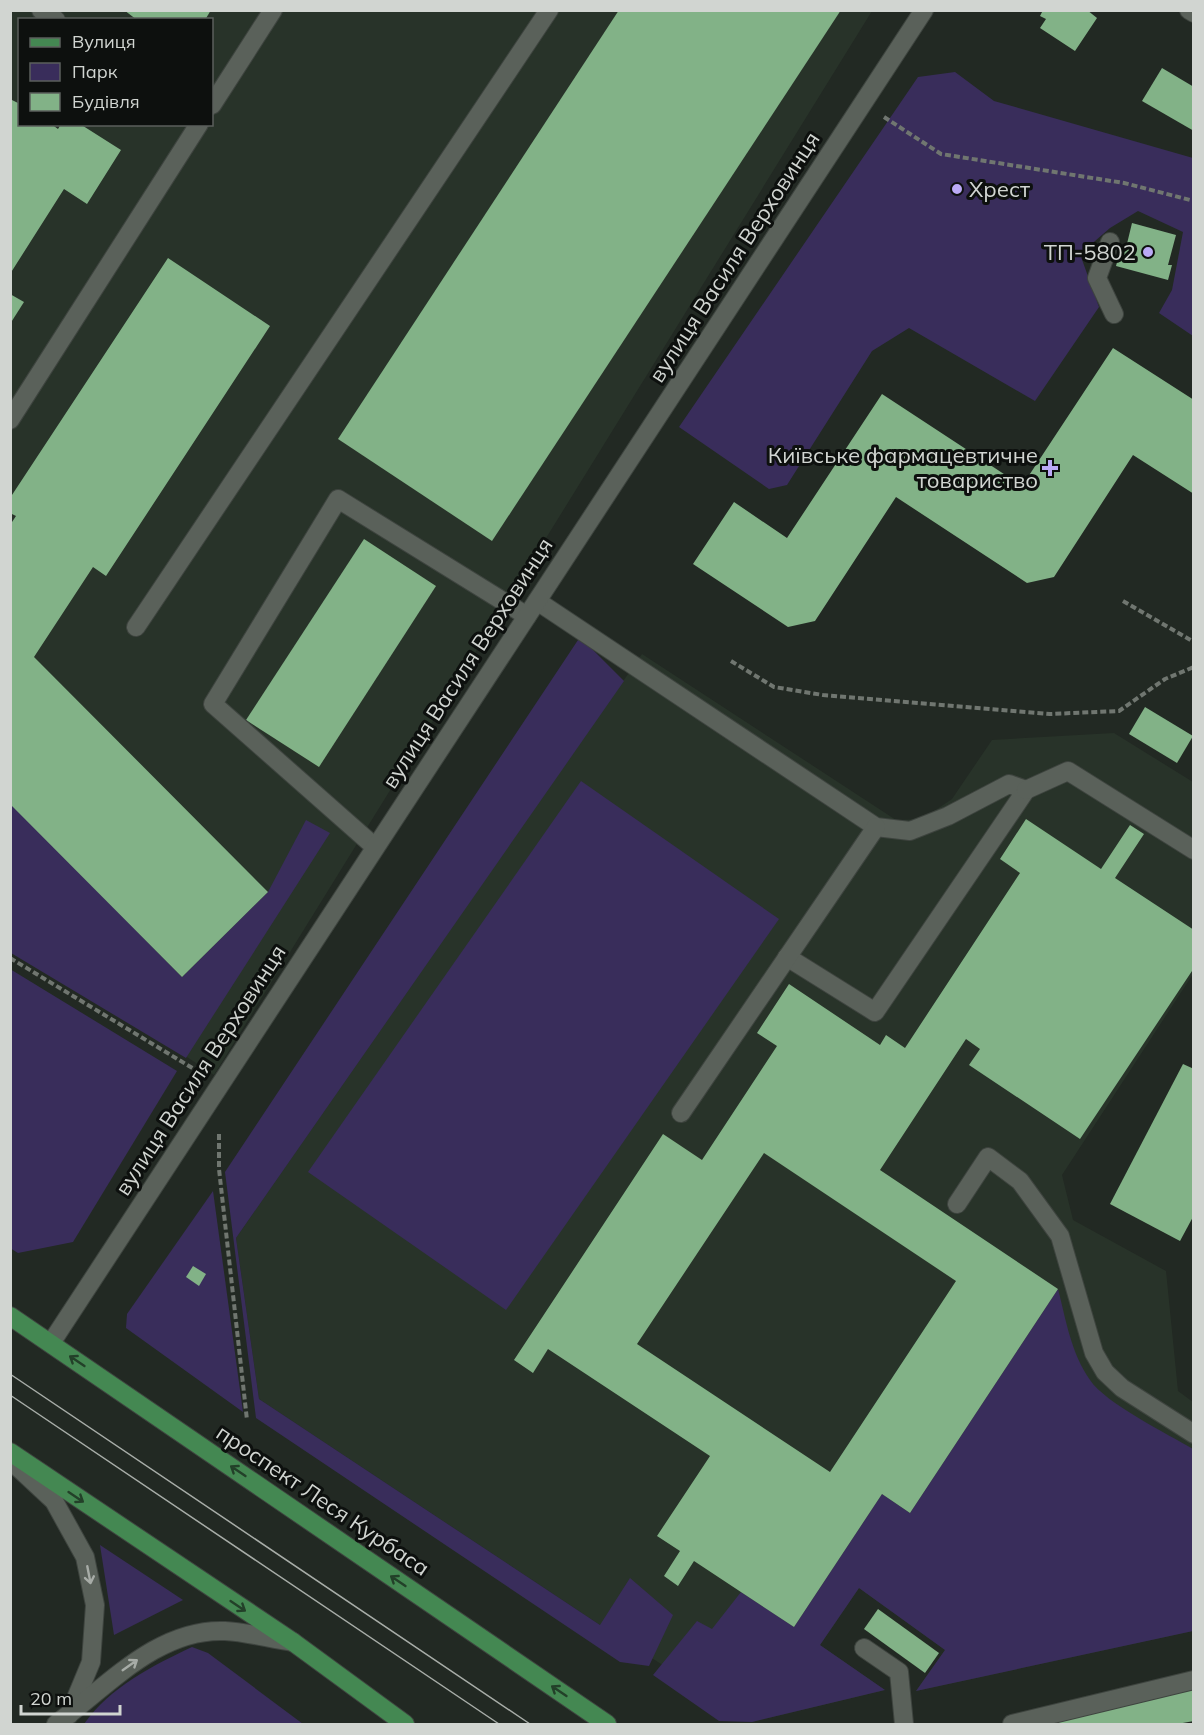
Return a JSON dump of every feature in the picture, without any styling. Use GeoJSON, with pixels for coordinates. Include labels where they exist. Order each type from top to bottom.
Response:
{"type":"FeatureCollection","features":[{"type":"Feature","properties":{"kind":"main road","name":"проспект Леся Курбаса"},"geometry":{"type":"LineString","coordinates":[[10,1316],[607,1725]]}},
{"type":"Feature","properties":{"kind":"main road"},"geometry":{"type":"LineString","coordinates":[[10,1452],[293,1642],[405,1725]]}},
{"type":"Feature","properties":{"kind":"street"},"geometry":{"type":"LineString","coordinates":[[213,103],[273,10]]}},
{"type":"Feature","properties":{"kind":"street"},"geometry":{"type":"LineString","coordinates":[[136,627],[549,10]]}},
{"type":"Feature","properties":{"kind":"street","name":"вулиця Василя Верховинця"},"geometry":{"type":"LineString","coordinates":[[51,1343],[924,10]]}},
{"type":"Feature","properties":{"kind":"street"},"geometry":{"type":"LineString","coordinates":[[1189,10],[1194,13]]}},
{"type":"Feature","properties":{"kind":"street"},"geometry":{"type":"LineString","coordinates":[[10,420],[198,126]]}},
{"type":"Feature","properties":{"kind":"street"},"geometry":{"type":"LineString","coordinates":[[1110,243],[1097,278],[1114,314]]}},
{"type":"Feature","properties":{"kind":"street"},"geometry":{"type":"LineString","coordinates":[[375,847],[213,704],[338,500],[532,608],[876,827],[910,831],[948,816],[1009,784],[1026,790]]}},
{"type":"Feature","properties":{"kind":"street"},"geometry":{"type":"LineString","coordinates":[[787,957],[875,1012],[1026,790],[1068,771],[1194,850]]}},
{"type":"Feature","properties":{"kind":"street"},"geometry":{"type":"LineString","coordinates":[[681,1113],[876,827]]}},
{"type":"Feature","properties":{"kind":"street"},"geometry":{"type":"LineString","coordinates":[[957,1204],[988,1157],[1020,1181],[1060,1236],[1094,1353],[1105,1372],[1122,1388],[1194,1434]]}},
{"type":"Feature","properties":{"kind":"street"},"geometry":{"type":"LineString","coordinates":[[10,1460],[54,1501],[85,1557],[95,1605],[91,1662],[62,1720]]}},
{"type":"Feature","properties":{"kind":"street"},"geometry":{"type":"LineString","coordinates":[[62,1720],[132,1663],[173,1641],[199,1633],[225,1631],[293,1642]]}},
{"type":"Feature","properties":{"kind":"street"},"geometry":{"type":"LineString","coordinates":[[864,1648],[899,1672],[904,1725]]}},
{"type":"Feature","properties":{"kind":"street"},"geometry":{"type":"LineString","coordinates":[[1012,1725],[1194,1680]]}},
{"type":"Feature","properties":{"kind":"path"},"geometry":{"type":"LineString","coordinates":[[863,104],[941,154],[1124,183],[1194,201]]}},
{"type":"Feature","properties":{"kind":"path"},"geometry":{"type":"LineString","coordinates":[[1123,601],[1194,642]]}},
{"type":"Feature","properties":{"kind":"path"},"geometry":{"type":"LineString","coordinates":[[731,661],[774,687],[823,694],[1050,714],[1119,711],[1166,679],[1194,667]]}},
{"type":"Feature","properties":{"kind":"path"},"geometry":{"type":"LineString","coordinates":[[10,958],[220,1084]]}},
{"type":"Feature","properties":{"kind":"path"},"geometry":{"type":"LineString","coordinates":[[219,1127],[219,1169],[247,1420]]}},
{"type":"Feature","properties":{"kind":"shaded area"},"geometry":{"type":"Polygon","coordinates":[[[10,11],[872,11],[214,1075],[11,940],[10,11]]]}},
{"type":"Feature","properties":{"kind":"shaded area"},"geometry":{"type":"Polygon","coordinates":[[[642,654],[896,820],[922,819],[952,799],[992,740],[1114,733],[1193,782],[1193,974],[1062,1175],[1073,1220],[1166,1271],[1178,1391],[1193,1402],[1193,1631],[916,1691],[945,1650],[859,1588],[820,1645],[885,1690],[752,1722],[600,1625],[259,1399],[236,1238],[642,654]]]}},
{"type":"Feature","properties":{"kind":"green space"},"geometry":{"type":"Polygon","coordinates":[[[955,72],[994,101],[1193,158],[1193,336],[1159,313],[1172,290],[1183,232],[1138,211],[1110,228],[1080,254],[1099,307],[1035,401],[909,328],[872,351],[787,485],[769,489],[679,427],[918,77],[955,72]]]}},
{"type":"Feature","properties":{"kind":"green space"},"geometry":{"type":"Polygon","coordinates":[[[580,637],[624,681],[236,1238],[259,1399],[600,1625],[630,1578],[673,1615],[649,1666],[620,1662],[256,1418],[225,1172],[580,637]]]}},
{"type":"Feature","properties":{"kind":"green space"},"geometry":{"type":"Polygon","coordinates":[[[581,781],[779,919],[506,1310],[308,1172],[581,781]]]}},
{"type":"Feature","properties":{"kind":"green space"},"geometry":{"type":"Polygon","coordinates":[[[11,804],[182,977],[268,892],[306,820],[330,833],[186,1058],[11,953],[11,804]]]}},
{"type":"Feature","properties":{"kind":"green space"},"geometry":{"type":"Polygon","coordinates":[[[10,969],[177,1071],[73,1242],[18,1253],[10,1248],[10,969]]]}},
{"type":"Feature","properties":{"kind":"green space"},"geometry":{"type":"Polygon","coordinates":[[[213,1191],[243,1412],[126,1328],[127,1314],[213,1191]]]}},
{"type":"Feature","properties":{"kind":"green space"},"geometry":{"type":"Polygon","coordinates":[[[1058,1289],[1074,1348],[1090,1380],[1123,1408],[1193,1449],[1193,1631],[916,1691],[945,1650],[859,1588],[820,1645],[885,1690],[752,1722],[719,1721],[653,1675],[697,1621],[712,1629],[741,1592],[794,1627],[882,1494],[910,1513],[1058,1289]]]}},
{"type":"Feature","properties":{"kind":"green space"},"geometry":{"type":"Polygon","coordinates":[[[100,1545],[183,1600],[114,1635],[100,1545]]]}},
{"type":"Feature","properties":{"kind":"green space"},"geometry":{"type":"Polygon","coordinates":[[[192,1647],[208,1653],[303,1724],[84,1724],[94,1711],[119,1688],[147,1670],[192,1647]]]}},
{"type":"Feature","properties":{"kind":"building"},"geometry":{"type":"Polygon","coordinates":[[[124,10],[211,10],[206,18],[134,18],[124,10]]]}},
{"type":"Feature","properties":{"kind":"building"},"geometry":{"type":"Polygon","coordinates":[[[619,10],[841,10],[492,541],[338,439],[619,10]]]}},
{"type":"Feature","properties":{"kind":"building"},"geometry":{"type":"Polygon","coordinates":[[[1043,10],[1087,10],[1097,18],[1075,51],[1040,28],[1046,19],[1040,16],[1043,10]]]}},
{"type":"Feature","properties":{"kind":"building"},"geometry":{"type":"Polygon","coordinates":[[[1162,68],[1194,87],[1194,131],[1142,101],[1162,68]]]}},
{"type":"Feature","properties":{"kind":"building"},"geometry":{"type":"Polygon","coordinates":[[[10,99],[18,103],[18,126],[54,126],[58,129],[60,126],[83,126],[121,150],[87,204],[64,189],[10,274],[10,99]]]}},
{"type":"Feature","properties":{"kind":"building","name":"ТП-5802"},"geometry":{"type":"Polygon","coordinates":[[[1132,223],[1176,235],[1168,265],[1172,265],[1168,280],[1116,266],[1120,251],[1125,252],[1132,223]]]}},
{"type":"Feature","properties":{"kind":"building"},"geometry":{"type":"Polygon","coordinates":[[[168,258],[270,326],[106,576],[93,567],[34,657],[268,892],[182,977],[10,804],[10,525],[16,516],[10,513],[10,498],[168,258]]]}},
{"type":"Feature","properties":{"kind":"building"},"geometry":{"type":"Polygon","coordinates":[[[10,294],[24,302],[10,324],[10,294]]]}},
{"type":"Feature","properties":{"kind":"building"},"geometry":{"type":"Polygon","coordinates":[[[1113,348],[1194,400],[1194,494],[1133,455],[1054,577],[1027,583],[896,497],[815,621],[788,627],[693,564],[734,502],[787,538],[882,394],[1022,486],[1113,348]]]}},
{"type":"Feature","properties":{"kind":"building"},"geometry":{"type":"Polygon","coordinates":[[[364,539],[436,586],[319,767],[246,720],[364,539]]]}},
{"type":"Feature","properties":{"kind":"building"},"geometry":{"type":"Polygon","coordinates":[[[1145,707],[1193,736],[1177,763],[1129,734],[1145,707]]]}},
{"type":"Feature","properties":{"kind":"building"},"geometry":{"type":"Polygon","coordinates":[[[1026,819],[1101,869],[1130,825],[1144,834],[1115,878],[1194,930],[1194,968],[1080,1139],[969,1065],[980,1049],[966,1039],[880,1170],[1058,1289],[910,1513],[882,1494],[794,1627],[694,1561],[678,1586],[664,1576],[680,1551],[657,1536],[710,1456],[548,1349],[533,1373],[514,1360],[663,1134],[702,1160],[777,1046],[757,1033],[789,984],[880,1045],[886,1035],[905,1048],[1020,873],[1000,859],[1026,819]],[[764,1153],[637,1344],[830,1472],[956,1281],[764,1153]]]}},
{"type":"Feature","properties":{"kind":"building"},"geometry":{"type":"Polygon","coordinates":[[[1183,1064],[1194,1069],[1194,1215],[1180,1241],[1110,1204],[1183,1064]]]}},
{"type":"Feature","properties":{"kind":"building"},"geometry":{"type":"Polygon","coordinates":[[[193,1266],[206,1274],[199,1286],[186,1277],[193,1266]]]}},
{"type":"Feature","properties":{"kind":"building"},"geometry":{"type":"Polygon","coordinates":[[[878,1609],[939,1653],[925,1673],[864,1629],[878,1609]]]}},
{"type":"Feature","properties":{"kind":"building"},"geometry":{"type":"Polygon","coordinates":[[[1194,1685],[1194,1721],[1177,1724],[1052,1724],[1057,1719],[1194,1685]]]}},
{"type":"Feature","properties":{"kind":"tram line"},"geometry":{"type":"LineString","coordinates":[[10,1374],[530,1724]]}},
{"type":"Feature","properties":{"kind":"tram line"},"geometry":{"type":"LineString","coordinates":[[10,1395],[499,1724]]}},
{"type":"Feature","properties":{"kind":"place","name":"Хрест"},"geometry":{"type":"Point","coordinates":[957,189]}},
{"type":"Feature","properties":{"kind":"place","name":"ТП-5802"},"geometry":{"type":"Point","coordinates":[1148,252]}},
{"type":"Feature","properties":{"kind":"place","name":"Київське фармацевтичне товариство"},"geometry":{"type":"Point","coordinates":[1050,468]}}]}
